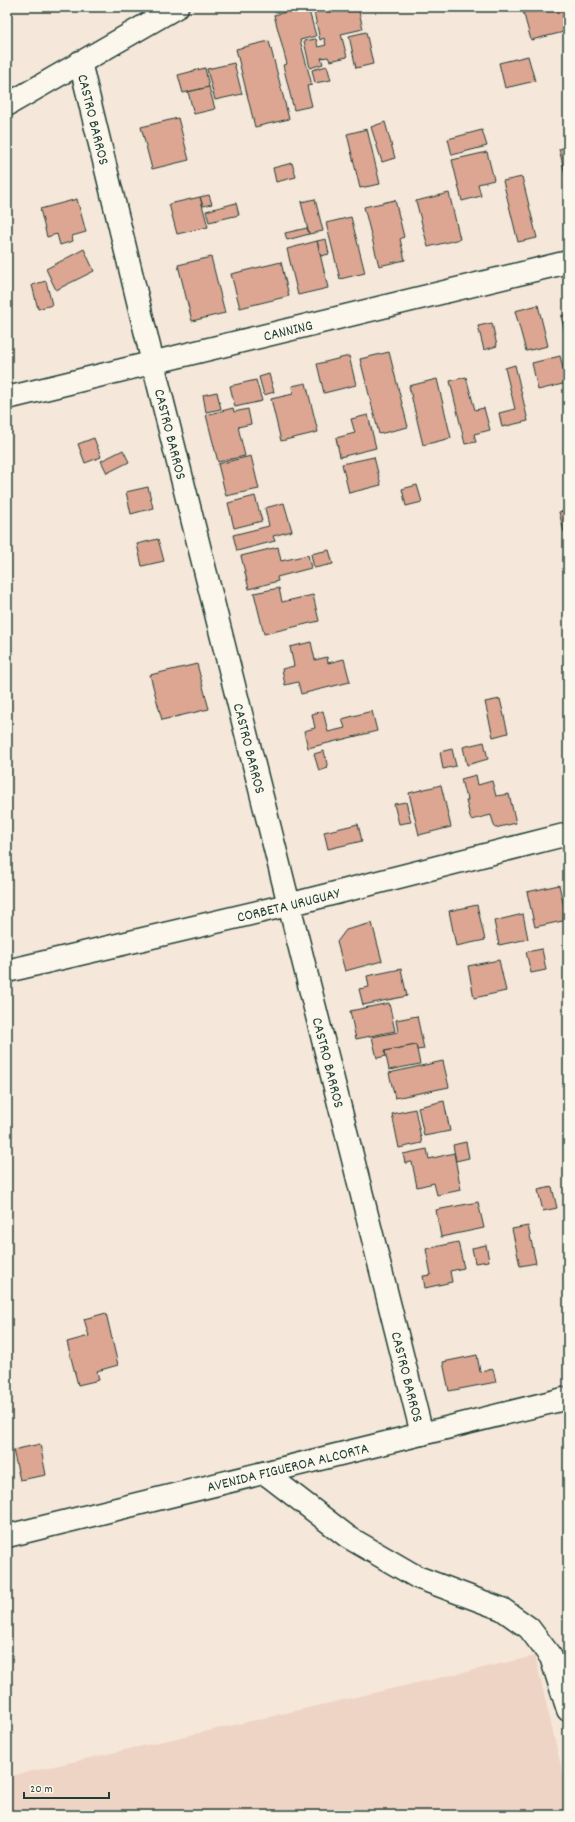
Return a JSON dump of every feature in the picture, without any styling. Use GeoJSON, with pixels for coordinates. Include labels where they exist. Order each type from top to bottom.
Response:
{"type":"FeatureCollection","features":[{"type":"Feature","properties":{"kind":"street"},"geometry":{"type":"LineString","coordinates":[[7,105],[177,7]]}},
{"type":"Feature","properties":{"kind":"street","name":"CASTRO BARROS"},"geometry":{"type":"LineString","coordinates":[[80,62],[153,363],[288,905],[422,1434]]}},
{"type":"Feature","properties":{"kind":"street","name":"CANNING"},"geometry":{"type":"LineString","coordinates":[[7,398],[568,262]]}},
{"type":"Feature","properties":{"kind":"street","name":"CORBETA URUGUAY"},"geometry":{"type":"LineString","coordinates":[[7,971],[288,905],[568,834]]}},
{"type":"Feature","properties":{"kind":"street","name":"AVENIDA FIGUEROA ALCORTA"},"geometry":{"type":"LineString","coordinates":[[7,1536],[568,1398]]}},
{"type":"Feature","properties":{"kind":"street"},"geometry":{"type":"LineString","coordinates":[[265,1473],[348,1538],[417,1577],[502,1608],[529,1628],[551,1657],[568,1710]]}},
{"type":"Feature","properties":{"kind":"shaded area"},"geometry":{"type":"Polygon","coordinates":[[[535,1656],[568,1796],[568,1815],[7,1815],[7,1777],[535,1656]]]}},
{"type":"Feature","properties":{"kind":"building"},"geometry":{"type":"Polygon","coordinates":[[[308,7],[316,36],[300,40],[312,85],[307,86],[312,106],[294,110],[283,65],[287,64],[274,15],[308,7]]]}},
{"type":"Feature","properties":{"kind":"building"},"geometry":{"type":"Polygon","coordinates":[[[313,7],[358,7],[363,29],[341,34],[347,57],[330,61],[328,57],[321,58],[323,64],[310,68],[304,41],[316,39],[318,47],[326,45],[324,38],[320,40],[313,7]]]}},
{"type":"Feature","properties":{"kind":"building"},"geometry":{"type":"Polygon","coordinates":[[[540,7],[568,7],[568,31],[531,40],[523,11],[540,7]]]}},
{"type":"Feature","properties":{"kind":"building"},"geometry":{"type":"Polygon","coordinates":[[[366,32],[373,64],[356,68],[349,36],[366,32]]]}},
{"type":"Feature","properties":{"kind":"building"},"geometry":{"type":"Polygon","coordinates":[[[269,41],[289,119],[255,127],[236,49],[269,41]]]}},
{"type":"Feature","properties":{"kind":"building"},"geometry":{"type":"Polygon","coordinates":[[[528,56],[535,81],[505,88],[499,63],[528,56]]]}},
{"type":"Feature","properties":{"kind":"building"},"geometry":{"type":"Polygon","coordinates":[[[234,63],[242,94],[215,100],[207,69],[234,63]]]}},
{"type":"Feature","properties":{"kind":"building"},"geometry":{"type":"Polygon","coordinates":[[[327,66],[331,80],[315,83],[312,70],[327,66]]]}},
{"type":"Feature","properties":{"kind":"building"},"geometry":{"type":"Polygon","coordinates":[[[205,68],[209,87],[183,93],[178,75],[205,68]]]}},
{"type":"Feature","properties":{"kind":"building"},"geometry":{"type":"Polygon","coordinates":[[[209,87],[215,109],[194,114],[188,92],[209,87]]]}},
{"type":"Feature","properties":{"kind":"building"},"geometry":{"type":"Polygon","coordinates":[[[178,118],[189,160],[152,169],[141,127],[178,118]]]}},
{"type":"Feature","properties":{"kind":"building"},"geometry":{"type":"Polygon","coordinates":[[[385,122],[395,158],[382,162],[371,127],[385,122]]]}},
{"type":"Feature","properties":{"kind":"building"},"geometry":{"type":"Polygon","coordinates":[[[367,129],[380,184],[360,188],[347,134],[367,129]]]}},
{"type":"Feature","properties":{"kind":"building"},"geometry":{"type":"Polygon","coordinates":[[[482,130],[487,146],[452,155],[448,139],[482,130]]]}},
{"type":"Feature","properties":{"kind":"building"},"geometry":{"type":"Polygon","coordinates":[[[568,147],[568,186],[559,149],[568,147]]]}},
{"type":"Feature","properties":{"kind":"building"},"geometry":{"type":"Polygon","coordinates":[[[487,152],[494,180],[478,184],[481,196],[462,201],[452,160],[487,152]]]}},
{"type":"Feature","properties":{"kind":"building"},"geometry":{"type":"Polygon","coordinates":[[[292,163],[296,177],[276,182],[273,168],[292,163]]]}},
{"type":"Feature","properties":{"kind":"building"},"geometry":{"type":"Polygon","coordinates":[[[522,177],[537,238],[518,242],[503,181],[522,177]]]}},
{"type":"Feature","properties":{"kind":"building"},"geometry":{"type":"Polygon","coordinates":[[[449,193],[460,239],[428,247],[416,201],[449,193]]]}},
{"type":"Feature","properties":{"kind":"building"},"geometry":{"type":"Polygon","coordinates":[[[209,195],[212,204],[203,206],[200,197],[209,195]]]}},
{"type":"Feature","properties":{"kind":"building"},"geometry":{"type":"Polygon","coordinates":[[[200,197],[208,227],[177,234],[169,204],[200,197]]]}},
{"type":"Feature","properties":{"kind":"building"},"geometry":{"type":"Polygon","coordinates":[[[77,199],[86,232],[72,236],[73,241],[60,245],[57,234],[47,237],[40,209],[77,199]]]}},
{"type":"Feature","properties":{"kind":"building"},"geometry":{"type":"Polygon","coordinates":[[[315,199],[323,231],[309,234],[301,202],[315,199]]]}},
{"type":"Feature","properties":{"kind":"building"},"geometry":{"type":"Polygon","coordinates":[[[395,200],[404,237],[400,239],[405,260],[379,266],[364,207],[395,200]]]}},
{"type":"Feature","properties":{"kind":"building"},"geometry":{"type":"Polygon","coordinates":[[[236,203],[239,215],[209,222],[206,211],[236,203]]]}},
{"type":"Feature","properties":{"kind":"building"},"geometry":{"type":"Polygon","coordinates":[[[351,217],[365,273],[340,279],[326,223],[351,217]]]}},
{"type":"Feature","properties":{"kind":"building"},"geometry":{"type":"Polygon","coordinates":[[[307,228],[309,234],[287,240],[285,233],[307,228]]]}},
{"type":"Feature","properties":{"kind":"building"},"geometry":{"type":"Polygon","coordinates":[[[326,239],[329,254],[321,256],[317,241],[326,239]]]}},
{"type":"Feature","properties":{"kind":"building"},"geometry":{"type":"Polygon","coordinates":[[[317,241],[328,288],[298,295],[287,249],[317,241]]]}},
{"type":"Feature","properties":{"kind":"building"},"geometry":{"type":"Polygon","coordinates":[[[84,249],[94,271],[56,290],[46,269],[84,249]]]}},
{"type":"Feature","properties":{"kind":"building"},"geometry":{"type":"Polygon","coordinates":[[[211,257],[225,313],[192,321],[178,265],[211,257]]]}},
{"type":"Feature","properties":{"kind":"building"},"geometry":{"type":"Polygon","coordinates":[[[281,262],[289,296],[240,308],[231,274],[281,262]]]}},
{"type":"Feature","properties":{"kind":"building"},"geometry":{"type":"Polygon","coordinates":[[[46,281],[52,305],[38,309],[32,285],[46,281]]]}},
{"type":"Feature","properties":{"kind":"building"},"geometry":{"type":"Polygon","coordinates":[[[538,305],[548,346],[526,351],[515,311],[538,305]]]}},
{"type":"Feature","properties":{"kind":"building"},"geometry":{"type":"Polygon","coordinates":[[[568,314],[568,345],[561,316],[568,314]]]}},
{"type":"Feature","properties":{"kind":"building"},"geometry":{"type":"Polygon","coordinates":[[[492,323],[497,346],[484,350],[478,326],[492,323]]]}},
{"type":"Feature","properties":{"kind":"building"},"geometry":{"type":"Polygon","coordinates":[[[389,352],[408,427],[379,434],[360,359],[389,352]]]}},
{"type":"Feature","properties":{"kind":"building"},"geometry":{"type":"Polygon","coordinates":[[[349,356],[356,385],[324,393],[317,364],[349,356]]]}},
{"type":"Feature","properties":{"kind":"building"},"geometry":{"type":"Polygon","coordinates":[[[560,356],[567,383],[538,390],[532,363],[560,356]]]}},
{"type":"Feature","properties":{"kind":"building"},"geometry":{"type":"Polygon","coordinates":[[[515,365],[528,421],[502,427],[499,413],[515,409],[505,368],[515,365]]]}},
{"type":"Feature","properties":{"kind":"building"},"geometry":{"type":"Polygon","coordinates":[[[269,374],[274,392],[264,395],[259,377],[269,374]]]}},
{"type":"Feature","properties":{"kind":"building"},"geometry":{"type":"Polygon","coordinates":[[[466,377],[475,410],[484,408],[490,430],[474,434],[476,442],[465,444],[450,381],[466,377]]]}},
{"type":"Feature","properties":{"kind":"building"},"geometry":{"type":"Polygon","coordinates":[[[437,379],[451,438],[423,445],[409,386],[437,379]]]}},
{"type":"Feature","properties":{"kind":"building"},"geometry":{"type":"Polygon","coordinates":[[[256,380],[262,401],[235,407],[230,386],[256,380]]]}},
{"type":"Feature","properties":{"kind":"building"},"geometry":{"type":"Polygon","coordinates":[[[306,383],[318,432],[281,441],[271,399],[293,394],[292,386],[306,383]]]}},
{"type":"Feature","properties":{"kind":"building"},"geometry":{"type":"Polygon","coordinates":[[[217,392],[221,409],[206,412],[203,395],[217,392]]]}},
{"type":"Feature","properties":{"kind":"building"},"geometry":{"type":"Polygon","coordinates":[[[233,408],[234,412],[248,409],[251,424],[238,427],[245,456],[218,462],[206,415],[233,408]]]}},
{"type":"Feature","properties":{"kind":"building"},"geometry":{"type":"Polygon","coordinates":[[[368,415],[376,448],[340,457],[336,438],[355,433],[351,419],[368,415]]]}},
{"type":"Feature","properties":{"kind":"building"},"geometry":{"type":"Polygon","coordinates":[[[94,438],[101,457],[85,463],[78,444],[94,438]]]}},
{"type":"Feature","properties":{"kind":"building"},"geometry":{"type":"Polygon","coordinates":[[[123,450],[129,462],[107,473],[101,461],[123,450]]]}},
{"type":"Feature","properties":{"kind":"building"},"geometry":{"type":"Polygon","coordinates":[[[251,456],[259,489],[226,496],[218,464],[251,456]]]}},
{"type":"Feature","properties":{"kind":"building"},"geometry":{"type":"Polygon","coordinates":[[[374,457],[381,485],[349,493],[342,464],[374,457]]]}},
{"type":"Feature","properties":{"kind":"building"},"geometry":{"type":"Polygon","coordinates":[[[417,485],[422,502],[406,506],[402,489],[417,485]]]}},
{"type":"Feature","properties":{"kind":"building"},"geometry":{"type":"Polygon","coordinates":[[[148,487],[153,508],[131,514],[126,492],[148,487]]]}},
{"type":"Feature","properties":{"kind":"building"},"geometry":{"type":"Polygon","coordinates":[[[255,496],[262,521],[234,528],[228,503],[255,496]]]}},
{"type":"Feature","properties":{"kind":"building"},"geometry":{"type":"Polygon","coordinates":[[[284,503],[292,531],[273,536],[275,541],[237,551],[233,535],[269,526],[265,508],[284,503]]]}},
{"type":"Feature","properties":{"kind":"building"},"geometry":{"type":"Polygon","coordinates":[[[568,510],[568,531],[564,532],[559,512],[568,510]]]}},
{"type":"Feature","properties":{"kind":"building"},"geometry":{"type":"Polygon","coordinates":[[[158,539],[164,561],[142,566],[137,544],[158,539]]]}},
{"type":"Feature","properties":{"kind":"building"},"geometry":{"type":"Polygon","coordinates":[[[278,547],[281,561],[308,555],[311,568],[277,577],[278,581],[249,589],[241,556],[278,547]]]}},
{"type":"Feature","properties":{"kind":"building"},"geometry":{"type":"Polygon","coordinates":[[[329,550],[333,564],[314,568],[311,554],[329,550]]]}},
{"type":"Feature","properties":{"kind":"building"},"geometry":{"type":"Polygon","coordinates":[[[279,588],[282,602],[313,595],[319,621],[264,634],[254,593],[279,588]]]}},
{"type":"Feature","properties":{"kind":"building"},"geometry":{"type":"Polygon","coordinates":[[[311,642],[315,660],[327,657],[328,663],[344,659],[350,682],[301,694],[298,682],[285,685],[282,669],[294,666],[290,647],[311,642]]]}},
{"type":"Feature","properties":{"kind":"building"},"geometry":{"type":"Polygon","coordinates":[[[197,664],[209,709],[162,720],[150,675],[197,664]]]}},
{"type":"Feature","properties":{"kind":"building"},"geometry":{"type":"Polygon","coordinates":[[[500,699],[508,733],[493,737],[485,702],[500,699]]]}},
{"type":"Feature","properties":{"kind":"building"},"geometry":{"type":"Polygon","coordinates":[[[323,711],[328,732],[345,728],[342,719],[372,711],[377,731],[308,748],[304,731],[315,728],[312,714],[323,711]]]}},
{"type":"Feature","properties":{"kind":"building"},"geometry":{"type":"Polygon","coordinates":[[[484,742],[488,759],[467,765],[463,747],[484,742]]]}},
{"type":"Feature","properties":{"kind":"building"},"geometry":{"type":"Polygon","coordinates":[[[452,749],[456,766],[443,769],[440,752],[452,749]]]}},
{"type":"Feature","properties":{"kind":"building"},"geometry":{"type":"Polygon","coordinates":[[[324,751],[328,768],[319,771],[314,754],[324,751]]]}},
{"type":"Feature","properties":{"kind":"building"},"geometry":{"type":"Polygon","coordinates":[[[476,775],[478,785],[492,781],[496,796],[509,794],[516,823],[495,828],[491,815],[471,820],[466,801],[468,800],[467,794],[465,795],[461,779],[476,775]]]}},
{"type":"Feature","properties":{"kind":"building"},"geometry":{"type":"Polygon","coordinates":[[[441,785],[451,827],[419,835],[409,793],[441,785]]]}},
{"type":"Feature","properties":{"kind":"building"},"geometry":{"type":"Polygon","coordinates":[[[406,802],[411,822],[399,824],[394,804],[406,802]]]}},
{"type":"Feature","properties":{"kind":"building"},"geometry":{"type":"Polygon","coordinates":[[[358,824],[362,841],[328,849],[324,832],[358,824]]]}},
{"type":"Feature","properties":{"kind":"building"},"geometry":{"type":"Polygon","coordinates":[[[559,885],[567,920],[535,927],[527,892],[559,885]]]}},
{"type":"Feature","properties":{"kind":"building"},"geometry":{"type":"Polygon","coordinates":[[[477,905],[485,940],[456,946],[449,911],[477,905]]]}},
{"type":"Feature","properties":{"kind":"building"},"geometry":{"type":"Polygon","coordinates":[[[523,914],[528,939],[499,945],[494,921],[523,914]]]}},
{"type":"Feature","properties":{"kind":"building"},"geometry":{"type":"Polygon","coordinates":[[[372,923],[382,961],[345,971],[337,942],[346,930],[372,923]]]}},
{"type":"Feature","properties":{"kind":"building"},"geometry":{"type":"Polygon","coordinates":[[[542,949],[546,970],[531,973],[526,952],[542,949]]]}},
{"type":"Feature","properties":{"kind":"building"},"geometry":{"type":"Polygon","coordinates":[[[499,960],[506,991],[474,998],[468,966],[499,960]]]}},
{"type":"Feature","properties":{"kind":"building"},"geometry":{"type":"Polygon","coordinates":[[[401,969],[407,996],[363,1005],[359,989],[369,987],[367,976],[401,969]]]}},
{"type":"Feature","properties":{"kind":"building"},"geometry":{"type":"Polygon","coordinates":[[[389,1003],[395,1031],[356,1039],[350,1011],[389,1003]]]}},
{"type":"Feature","properties":{"kind":"building"},"geometry":{"type":"Polygon","coordinates":[[[417,1016],[424,1049],[417,1050],[416,1045],[384,1051],[386,1056],[377,1058],[372,1037],[398,1032],[396,1020],[417,1016]]]}},
{"type":"Feature","properties":{"kind":"building"},"geometry":{"type":"Polygon","coordinates":[[[416,1045],[420,1064],[389,1070],[385,1051],[416,1045]]]}},
{"type":"Feature","properties":{"kind":"building"},"geometry":{"type":"Polygon","coordinates":[[[443,1061],[449,1087],[395,1098],[389,1073],[443,1061]]]}},
{"type":"Feature","properties":{"kind":"building"},"geometry":{"type":"Polygon","coordinates":[[[444,1101],[450,1131],[424,1136],[418,1107],[444,1101]]]}},
{"type":"Feature","properties":{"kind":"building"},"geometry":{"type":"Polygon","coordinates":[[[415,1109],[422,1143],[399,1148],[392,1114],[415,1109]]]}},
{"type":"Feature","properties":{"kind":"building"},"geometry":{"type":"Polygon","coordinates":[[[466,1142],[469,1158],[456,1161],[453,1145],[466,1142]]]}},
{"type":"Feature","properties":{"kind":"building"},"geometry":{"type":"Polygon","coordinates":[[[427,1149],[429,1159],[454,1153],[461,1190],[437,1195],[434,1183],[417,1187],[412,1162],[405,1163],[403,1154],[427,1149]]]}},
{"type":"Feature","properties":{"kind":"building"},"geometry":{"type":"Polygon","coordinates":[[[552,1187],[557,1208],[543,1211],[538,1190],[552,1187]]]}},
{"type":"Feature","properties":{"kind":"building"},"geometry":{"type":"Polygon","coordinates":[[[478,1202],[484,1228],[441,1237],[436,1210],[478,1202]]]}},
{"type":"Feature","properties":{"kind":"building"},"geometry":{"type":"Polygon","coordinates":[[[528,1226],[536,1263],[520,1266],[512,1229],[528,1226]]]}},
{"type":"Feature","properties":{"kind":"building"},"geometry":{"type":"Polygon","coordinates":[[[458,1242],[464,1268],[450,1271],[452,1282],[425,1288],[423,1276],[431,1275],[426,1249],[458,1242]]]}},
{"type":"Feature","properties":{"kind":"building"},"geometry":{"type":"Polygon","coordinates":[[[486,1245],[489,1261],[475,1263],[472,1248],[486,1245]]]}},
{"type":"Feature","properties":{"kind":"building"},"geometry":{"type":"Polygon","coordinates":[[[106,1313],[118,1365],[97,1371],[99,1380],[78,1385],[67,1342],[89,1336],[84,1319],[106,1313]]]}},
{"type":"Feature","properties":{"kind":"building"},"geometry":{"type":"Polygon","coordinates":[[[477,1355],[480,1372],[493,1369],[496,1382],[449,1391],[443,1362],[477,1355]]]}},
{"type":"Feature","properties":{"kind":"building"},"geometry":{"type":"Polygon","coordinates":[[[40,1444],[46,1475],[20,1480],[13,1450],[40,1444]]]}}]}
